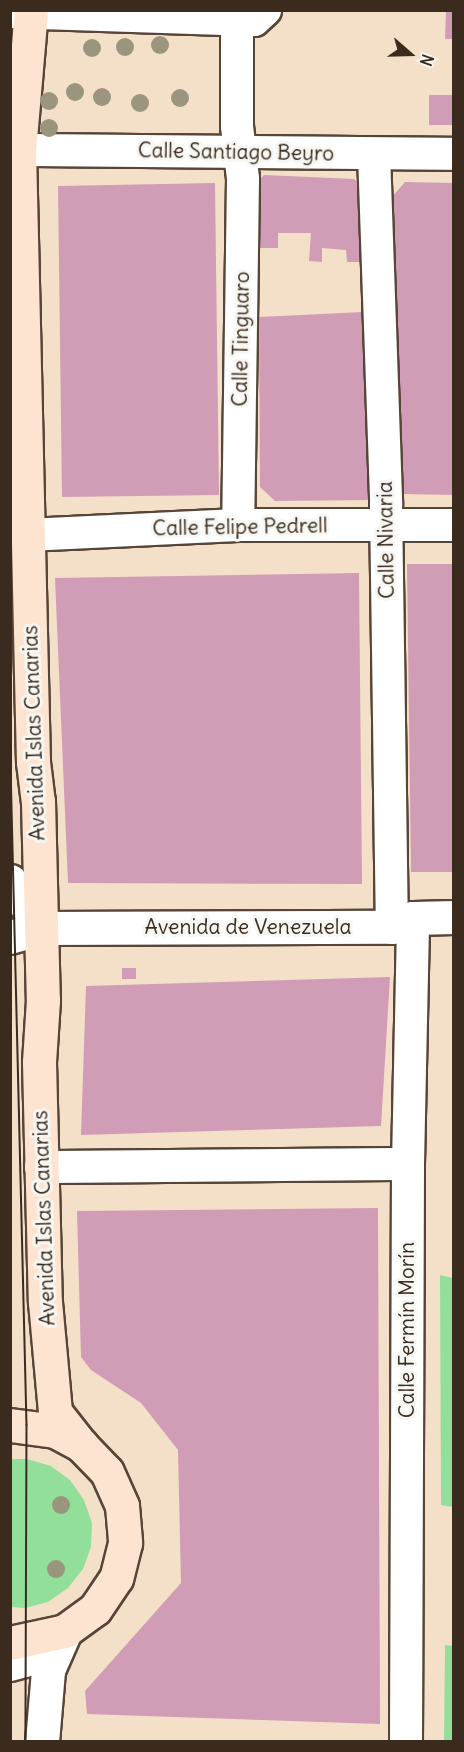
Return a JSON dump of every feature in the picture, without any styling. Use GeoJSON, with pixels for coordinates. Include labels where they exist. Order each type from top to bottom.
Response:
{"type":"FeatureCollection","features":[{"type":"Feature","properties":{"kind":"main road","name":"Avenida Islas Canarias"},"geometry":{"type":"LineString","coordinates":[[21,11],[19,150],[27,535],[41,928],[40,1167],[52,1398],[55,1412],[81,1445]]}},
{"type":"Feature","properties":{"kind":"main road"},"geometry":{"type":"LineString","coordinates":[[10,1425],[55,1431],[81,1445],[107,1472],[122,1506],[125,1542],[116,1578],[95,1609],[62,1632],[10,1643]]}},
{"type":"Feature","properties":{"kind":"street"},"geometry":{"type":"LineString","coordinates":[[21,11],[246,13]]}},
{"type":"Feature","properties":{"kind":"street","name":"Calle Tinguaro"},"geometry":{"type":"LineString","coordinates":[[238,525],[243,152],[237,126],[246,13]]}},
{"type":"Feature","properties":{"kind":"street","name":"Calle Santiago Beyro"},"geometry":{"type":"LineString","coordinates":[[19,150],[453,154]]}},
{"type":"Feature","properties":{"kind":"street","name":"Calle Nivaria"},"geometry":{"type":"LineString","coordinates":[[374,154],[386,525],[403,922]]}},
{"type":"Feature","properties":{"kind":"street","name":"Calle Felipe Pedrell"},"geometry":{"type":"LineString","coordinates":[[27,535],[238,525],[453,525]]}},
{"type":"Feature","properties":{"kind":"street"},"geometry":{"type":"LineString","coordinates":[[10,881],[41,928]]}},
{"type":"Feature","properties":{"kind":"street","name":"Avenida de Venezuela"},"geometry":{"type":"LineString","coordinates":[[10,937],[41,928],[403,922],[453,917]]}},
{"type":"Feature","properties":{"kind":"street","name":"Calle Fermín Morín"},"geometry":{"type":"LineString","coordinates":[[403,922],[408,1164],[406,1742]]}},
{"type":"Feature","properties":{"kind":"street"},"geometry":{"type":"LineString","coordinates":[[40,1167],[408,1164]]}},
{"type":"Feature","properties":{"kind":"street"},"geometry":{"type":"LineString","coordinates":[[10,1665],[25,1661],[62,1632]]}},
{"type":"Feature","properties":{"kind":"street"},"geometry":{"type":"LineString","coordinates":[[42,1742],[48,1670],[62,1632]]}},
{"type":"Feature","properties":{"kind":"green space"},"geometry":{"type":"Polygon","coordinates":[[[440,1275],[453,1278],[453,1507],[441,1505],[440,1275]]]}},
{"type":"Feature","properties":{"kind":"green space"},"geometry":{"type":"Polygon","coordinates":[[[11,1459],[27,1459],[51,1466],[70,1480],[84,1500],[92,1523],[91,1547],[83,1569],[68,1588],[48,1602],[25,1608],[11,1607],[11,1459]]]}},
{"type":"Feature","properties":{"kind":"green space"},"geometry":{"type":"Polygon","coordinates":[[[445,1645],[453,1646],[453,1741],[444,1741],[445,1645]]]}},
{"type":"Feature","properties":{"kind":"building"},"geometry":{"type":"Polygon","coordinates":[[[446,10],[454,10],[454,39],[445,39],[446,10]]]}},
{"type":"Feature","properties":{"kind":"building"},"geometry":{"type":"Polygon","coordinates":[[[429,95],[454,95],[454,125],[429,125],[429,95]]]}},
{"type":"Feature","properties":{"kind":"building"},"geometry":{"type":"Polygon","coordinates":[[[264,175],[354,179],[363,186],[364,262],[347,262],[346,250],[322,248],[322,262],[309,261],[311,233],[278,233],[278,248],[259,248],[256,183],[264,175]]]}},
{"type":"Feature","properties":{"kind":"building"},"geometry":{"type":"Polygon","coordinates":[[[405,182],[454,183],[454,495],[402,494],[392,197],[405,182]]]}},
{"type":"Feature","properties":{"kind":"building"},"geometry":{"type":"Polygon","coordinates":[[[215,183],[219,495],[62,497],[58,186],[215,183]]]}},
{"type":"Feature","properties":{"kind":"building"},"geometry":{"type":"Polygon","coordinates":[[[363,312],[369,500],[275,501],[260,487],[259,317],[363,312]]]}},
{"type":"Feature","properties":{"kind":"building"},"geometry":{"type":"Polygon","coordinates":[[[407,564],[454,564],[454,872],[411,872],[407,564]]]}},
{"type":"Feature","properties":{"kind":"building"},"geometry":{"type":"Polygon","coordinates":[[[359,573],[362,884],[68,883],[55,578],[359,573]]]}},
{"type":"Feature","properties":{"kind":"building"},"geometry":{"type":"Polygon","coordinates":[[[122,968],[136,968],[136,979],[122,979],[122,968]]]}},
{"type":"Feature","properties":{"kind":"building"},"geometry":{"type":"Polygon","coordinates":[[[390,977],[381,1126],[81,1135],[86,986],[390,977]]]}},
{"type":"Feature","properties":{"kind":"building"},"geometry":{"type":"Polygon","coordinates":[[[378,1208],[380,1724],[87,1714],[85,1691],[181,1583],[178,1450],[141,1403],[91,1370],[81,1357],[77,1211],[378,1208]]]}},
{"type":"Feature","properties":{"kind":"tram line"},"geometry":{"type":"LineString","coordinates":[[10,14],[11,10]]}},
{"type":"Feature","properties":{"kind":"tram line"},"geometry":{"type":"LineString","coordinates":[[10,725],[27,1425],[26,1742]]}}]}
